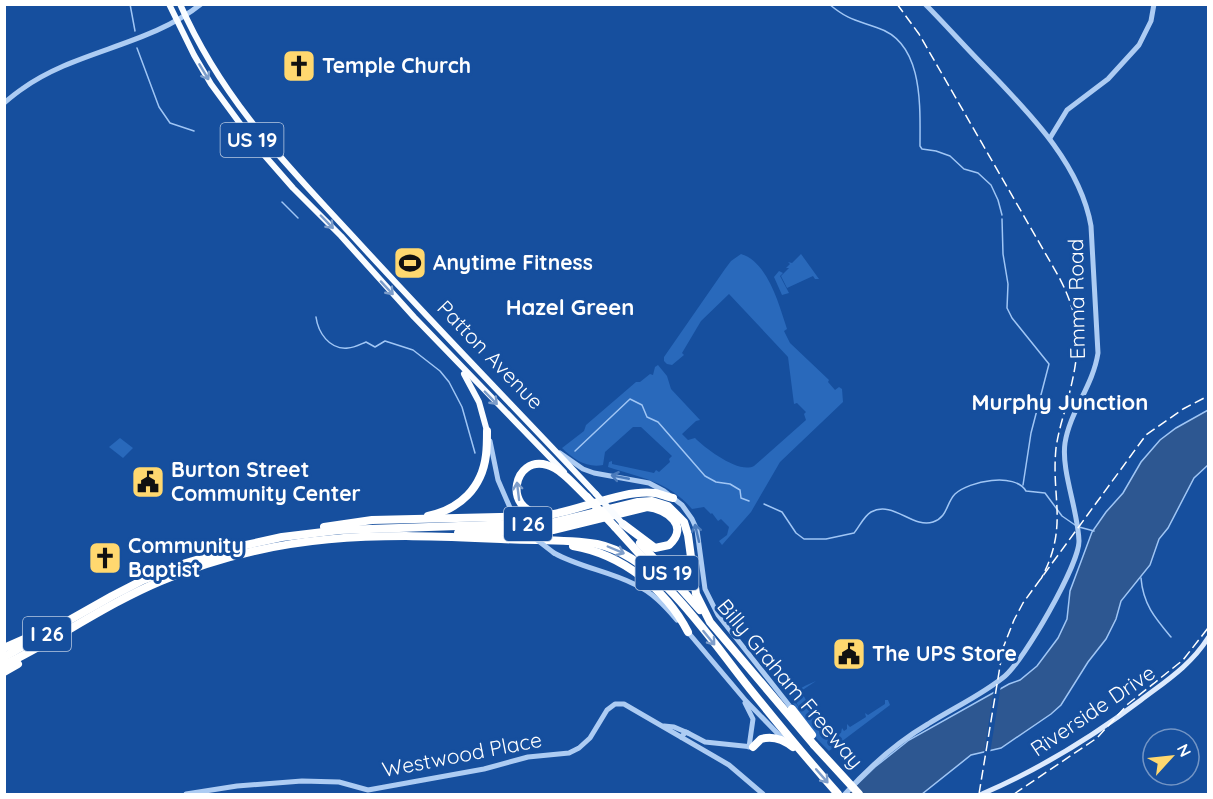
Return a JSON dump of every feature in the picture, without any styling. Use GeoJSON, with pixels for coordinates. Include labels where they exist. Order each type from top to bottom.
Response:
{"type":"FeatureCollection","features":[{"type":"Feature","properties":{"kind":"highway"},"geometry":{"type":"LineString","coordinates":[[403,520],[440,513],[467,498],[478,481],[485,463],[487,431]]}},
{"type":"Feature","properties":{"kind":"highway"},"geometry":{"type":"LineString","coordinates":[[563,513],[536,513],[524,507],[519,501],[516,489],[517,480],[522,473],[538,464],[549,466],[587,497]]}},
{"type":"Feature","properties":{"kind":"highway"},"geometry":{"type":"LineString","coordinates":[[259,542],[267,537],[307,529],[372,520],[542,516],[563,513],[626,495],[657,493],[673,498]]}},
{"type":"Feature","properties":{"kind":"highway","name":"Patton Avenue"},"geometry":{"type":"LineString","coordinates":[[587,497],[619,525],[710,622]]}},
{"type":"Feature","properties":{"kind":"highway","name":"Billy Graham Freeway"},"geometry":{"type":"LineString","coordinates":[[4,657],[143,580],[186,563],[259,542],[353,529],[551,523],[638,502],[652,501],[668,506],[684,522],[688,535],[696,594],[710,622],[858,795]]}},
{"type":"Feature","properties":{"kind":"highway"},"geometry":{"type":"LineString","coordinates":[[433,536],[438,533],[554,530],[647,507],[661,510],[672,518],[677,525],[677,535],[669,546],[655,548],[619,525]]}},
{"type":"Feature","properties":{"kind":"highway","name":"Patton Avenue"},"geometry":{"type":"LineString","coordinates":[[619,525],[672,592]]}},
{"type":"Feature","properties":{"kind":"highway","name":"Billy Graham Freeway"},"geometry":{"type":"LineString","coordinates":[[4,665],[136,591],[217,560],[273,546],[339,537],[433,536],[586,542],[618,550],[641,564],[672,592],[838,795]]}},
{"type":"Feature","properties":{"kind":"highway"},"geometry":{"type":"LineString","coordinates":[[560,542],[604,554],[630,568],[655,589],[688,632]]}},
{"type":"Feature","properties":{"kind":"highway"},"geometry":{"type":"LineString","coordinates":[[4,648],[88,609]]}},
{"type":"Feature","properties":{"kind":"highway"},"geometry":{"type":"LineString","coordinates":[[4,672],[68,633],[86,618]]}},
{"type":"Feature","properties":{"kind":"highway"},"geometry":{"type":"LineString","coordinates":[[792,709],[812,736],[814,745]]}},
{"type":"Feature","properties":{"kind":"highway"},"geometry":{"type":"LineString","coordinates":[[751,747],[766,737],[784,740],[806,758]]}},
{"type":"Feature","properties":{"kind":"main road","name":"Patton Avenue"},"geometry":{"type":"LineString","coordinates":[[169,4],[211,84],[258,148],[456,361],[587,497]]}},
{"type":"Feature","properties":{"kind":"main road","name":"Patton Avenue"},"geometry":{"type":"LineString","coordinates":[[180,4],[194,36],[230,95],[265,141],[392,279],[554,448],[596,494],[619,525]]}},
{"type":"Feature","properties":{"kind":"main road","name":"Patton Avenue"},"geometry":{"type":"LineString","coordinates":[[456,361],[479,402],[487,431]]}},
{"type":"Feature","properties":{"kind":"main road","name":"Riverside Drive"},"geometry":{"type":"LineString","coordinates":[[982,795],[1053,760],[1111,723],[1173,678],[1209,638]]}},
{"type":"Feature","properties":{"kind":"main road"},"geometry":{"type":"LineString","coordinates":[[1202,648],[1208,652]]}},
{"type":"Feature","properties":{"kind":"street"},"geometry":{"type":"LineString","coordinates":[[4,103],[22,89],[50,74],[136,40],[185,16],[201,4]]}},
{"type":"Feature","properties":{"kind":"street","name":"Emma Road"},"geometry":{"type":"LineString","coordinates":[[845,795],[886,753],[925,725],[993,684],[1016,665],[1032,641],[1078,548],[1076,519],[1065,461],[1065,445],[1069,426],[1092,377],[1098,353],[1090,219],[1068,168],[1050,138],[925,4]]}},
{"type":"Feature","properties":{"kind":"street"},"geometry":{"type":"LineString","coordinates":[[1050,138],[1067,110],[1108,79],[1139,45],[1151,21],[1154,4]]}},
{"type":"Feature","properties":{"kind":"street","name":"Patton Avenue"},"geometry":{"type":"LineString","coordinates":[[487,431],[498,480],[511,510],[532,536],[554,553],[631,582],[658,599],[740,694],[784,740]]}},
{"type":"Feature","properties":{"kind":"street","name":"Patton Avenue"},"geometry":{"type":"LineString","coordinates":[[554,448],[582,469],[649,483],[673,498],[689,513],[695,524],[699,540],[702,578],[709,600],[718,615],[792,709]]}},
{"type":"Feature","properties":{"kind":"street"},"geometry":{"type":"LineString","coordinates":[[662,726],[674,727],[705,742],[751,747],[753,719],[740,694]]}},
{"type":"Feature","properties":{"kind":"street","name":"Westwood Place"},"geometry":{"type":"LineString","coordinates":[[186,795],[255,784],[302,781],[339,782],[368,790],[484,769],[528,757],[569,753],[590,738],[607,710],[615,704],[624,704],[662,726]]}},
{"type":"Feature","properties":{"kind":"street"},"geometry":{"type":"LineString","coordinates":[[662,726],[729,765],[763,795]]}},
{"type":"Feature","properties":{"kind":"street"},"geometry":{"type":"LineString","coordinates":[[681,737],[684,733],[688,733]]}},
{"type":"Feature","properties":{"kind":"street"},"geometry":{"type":"LineString","coordinates":[[733,744],[742,742],[750,736]]}},
{"type":"Feature","properties":{"kind":"shaded area"},"geometry":{"type":"Polygon","coordinates":[[[741,254],[758,266],[765,275],[780,308],[787,329],[784,331],[790,343],[829,380],[828,382],[835,390],[839,387],[842,389],[843,402],[780,462],[751,512],[722,545],[719,541],[727,535],[729,527],[721,519],[718,521],[704,507],[692,509],[664,486],[608,467],[609,462],[612,461],[612,464],[654,473],[656,470],[659,472],[670,462],[669,459],[672,456],[641,427],[633,427],[605,452],[603,465],[597,466],[581,462],[562,448],[584,431],[586,425],[636,382],[640,382],[650,374],[653,375],[658,365],[667,376],[671,389],[700,420],[682,434],[688,440],[695,438],[715,454],[740,467],[754,466],[806,420],[804,414],[806,412],[797,403],[794,404],[788,357],[729,294],[701,321],[682,353],[684,355],[672,365],[664,361],[664,357],[725,269],[741,254]]]}},
{"type":"Feature","properties":{"kind":"shaded area"},"geometry":{"type":"Polygon","coordinates":[[[801,254],[819,279],[813,276],[787,288],[781,276],[789,268],[786,268],[790,264],[788,262],[792,263],[801,254]]]}},
{"type":"Feature","properties":{"kind":"shaded area"},"geometry":{"type":"Polygon","coordinates":[[[779,271],[783,273],[780,276],[789,293],[782,295],[774,277],[779,271]]]}},
{"type":"Feature","properties":{"kind":"shaded area"},"geometry":{"type":"Polygon","coordinates":[[[1208,410],[1208,465],[1194,478],[1168,528],[1159,539],[1150,565],[1121,601],[1116,619],[1106,639],[1088,662],[1061,705],[1001,748],[971,755],[922,794],[847,794],[875,767],[909,740],[1020,680],[1037,666],[1058,638],[1067,619],[1070,591],[1092,532],[1123,493],[1141,462],[1160,440],[1208,410]]]}},
{"type":"Feature","properties":{"kind":"shaded area"},"geometry":{"type":"Polygon","coordinates":[[[120,438],[133,448],[123,458],[109,447],[120,438]]]}},
{"type":"Feature","properties":{"kind":"shaded area"},"geometry":{"type":"Polygon","coordinates":[[[816,681],[801,691],[819,724],[829,725],[823,728],[825,733],[823,735],[827,734],[830,738],[841,733],[842,728],[844,731],[847,729],[847,724],[850,727],[866,717],[865,713],[868,715],[885,704],[885,700],[888,700],[890,705],[829,751],[817,739],[793,703],[793,699],[802,712],[793,697],[800,689],[816,681]]]}},
{"type":"Feature","properties":{"kind":"pier"},"geometry":{"type":"Polygon","coordinates":[[[1001,685],[990,753],[984,754],[994,689],[1001,685]]]}},
{"type":"Feature","properties":{"kind":"waterway"},"geometry":{"type":"LineString","coordinates":[[130,4],[135,31]]}},
{"type":"Feature","properties":{"kind":"waterway"},"geometry":{"type":"LineString","coordinates":[[829,4],[847,17],[893,36],[904,47],[912,62],[919,95],[920,146],[922,149],[950,156],[964,169],[978,173],[991,185],[1002,215]]}},
{"type":"Feature","properties":{"kind":"waterway"},"geometry":{"type":"LineString","coordinates":[[137,48],[159,107],[170,123],[194,131]]}},
{"type":"Feature","properties":{"kind":"waterway"},"geometry":{"type":"LineString","coordinates":[[282,202],[298,218]]}},
{"type":"Feature","properties":{"kind":"waterway"},"geometry":{"type":"LineString","coordinates":[[1002,219],[1003,254],[1008,284],[1007,308],[1012,318],[1049,364],[1031,433],[1023,485]]}},
{"type":"Feature","properties":{"kind":"waterway"},"geometry":{"type":"LineString","coordinates":[[316,317],[322,334],[335,346],[350,348],[366,342],[375,347],[385,341],[413,350],[440,371],[449,382],[462,407],[475,453]]}},
{"type":"Feature","properties":{"kind":"waterway"},"geometry":{"type":"LineString","coordinates":[[575,451],[630,399],[642,405],[647,417],[658,422],[705,476],[716,482],[730,484],[740,490],[741,498],[749,501]]}},
{"type":"Feature","properties":{"kind":"waterway"},"geometry":{"type":"LineString","coordinates":[[764,504],[782,512],[796,533],[804,539],[826,539],[854,533],[868,514],[879,509],[887,509],[918,522],[933,522],[942,517],[952,498],[962,489],[981,482],[1002,480],[1020,485],[1026,491],[1045,493],[1062,516],[1075,525]]}},
{"type":"Feature","properties":{"kind":"waterway"},"geometry":{"type":"LineString","coordinates":[[1079,527],[1094,531]]}},
{"type":"Feature","properties":{"kind":"waterway"},"geometry":{"type":"LineString","coordinates":[[1141,578],[1147,603],[1171,637]]}},
{"type":"Feature","properties":{"kind":"railway"},"geometry":{"type":"LineString","coordinates":[[897,4],[919,34],[1059,277],[1073,311],[1077,342],[1076,357],[1056,448],[1057,528],[1049,560],[1041,579]]}},
{"type":"Feature","properties":{"kind":"railway"},"geometry":{"type":"LineString","coordinates":[[979,794],[1003,648],[1023,603],[1146,435],[1183,409],[1208,396]]}},
{"type":"Feature","properties":{"kind":"railway"},"geometry":{"type":"LineString","coordinates":[[1014,794],[1097,738],[1128,704],[1183,660],[1208,628]]}},
{"type":"Feature","properties":{"kind":"place","name":"Temple Church"},"geometry":{"type":"Point","coordinates":[299,66]}},
{"type":"Feature","properties":{"kind":"place","name":"Anytime Fitness"},"geometry":{"type":"Point","coordinates":[410,263]}},
{"type":"Feature","properties":{"kind":"place","name":"Burton Street Community Center"},"geometry":{"type":"Point","coordinates":[148,482]}},
{"type":"Feature","properties":{"kind":"place","name":"Community Baptist"},"geometry":{"type":"Point","coordinates":[105,558]}},
{"type":"Feature","properties":{"kind":"place","name":"The UPS Store"},"geometry":{"type":"Point","coordinates":[849,654]}},
{"type":"Feature","properties":{"kind":"district","name":"Hazel Green"},"geometry":{"type":"Point","coordinates":[570,307]}},
{"type":"Feature","properties":{"kind":"district","name":"Murphy Junction"},"geometry":{"type":"Point","coordinates":[1060,402]}}]}
